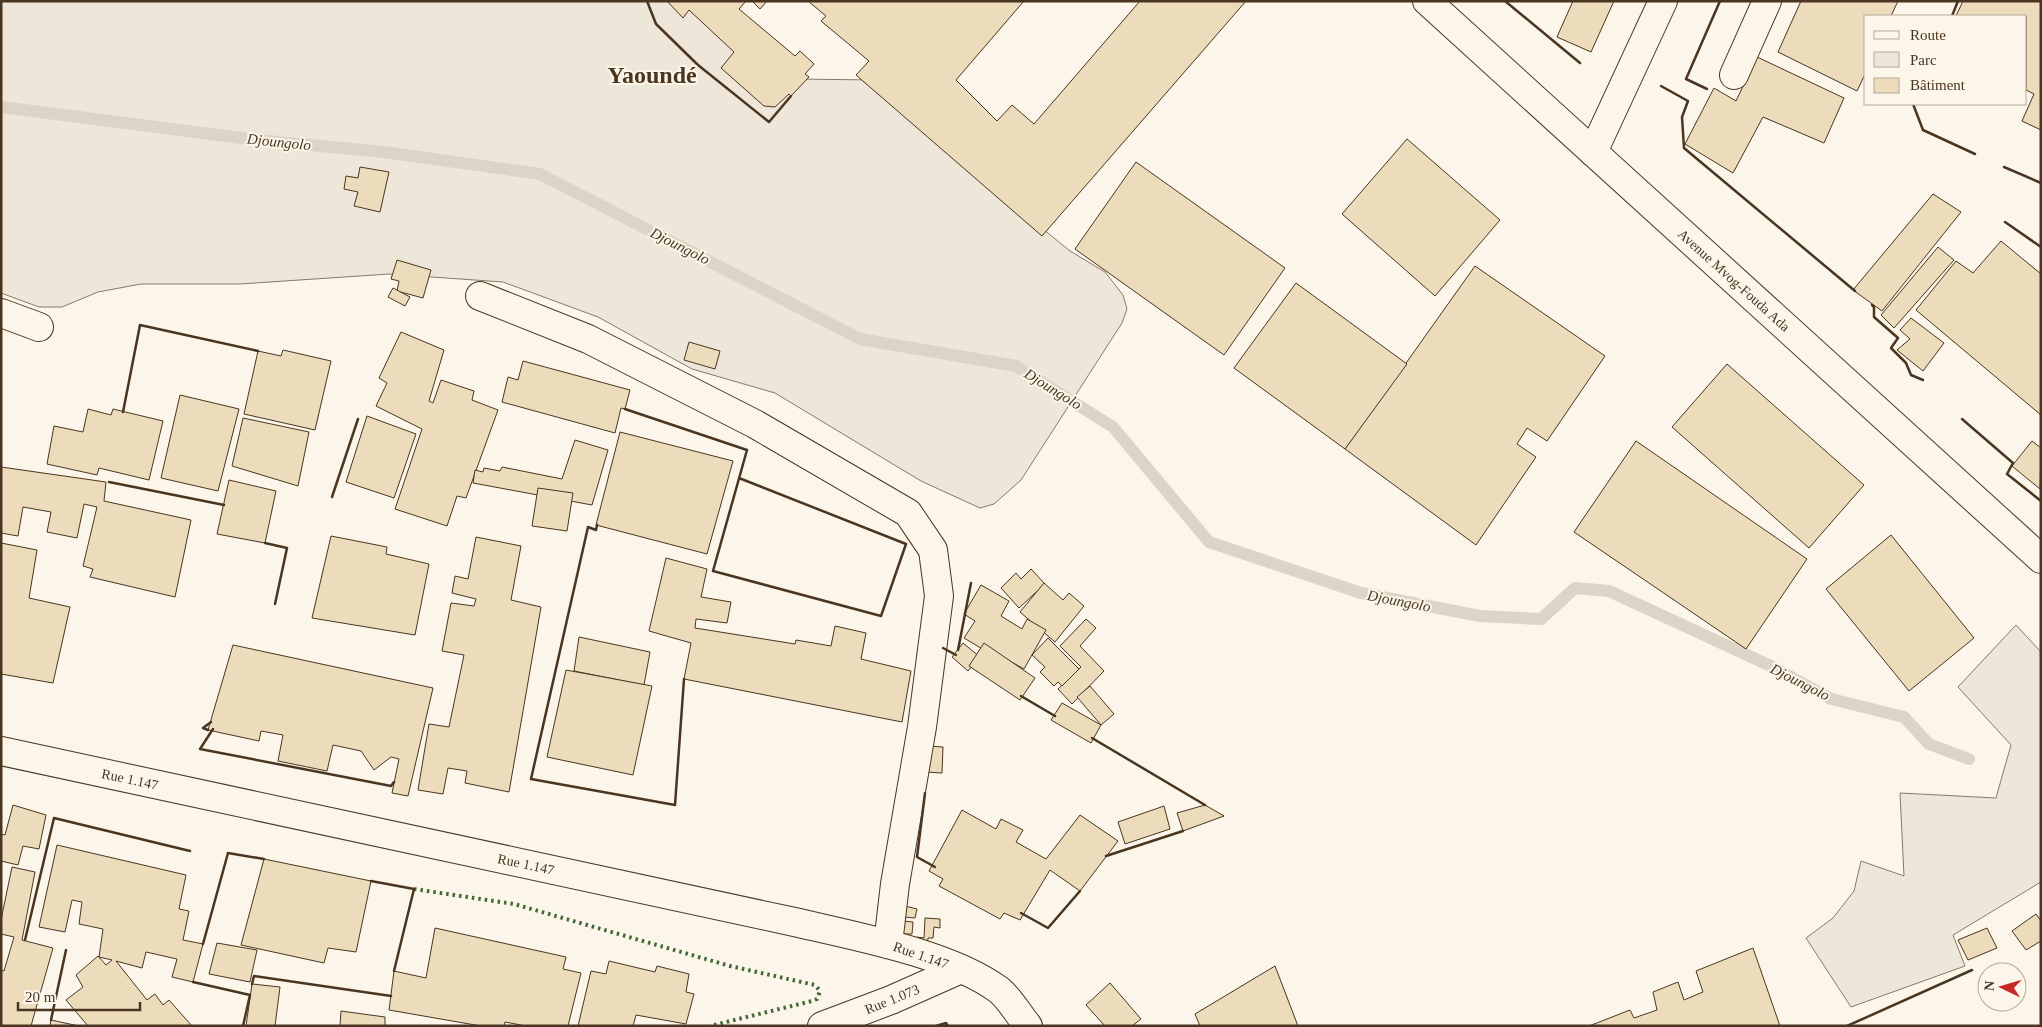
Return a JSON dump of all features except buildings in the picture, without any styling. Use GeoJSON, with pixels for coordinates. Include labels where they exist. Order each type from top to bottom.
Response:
{"type":"FeatureCollection","features":[{"type":"Feature","properties":{"kind":"street","name":"Avenue Mvog-Fouda Ada"},"geometry":{"type":"LineString","coordinates":[[1427,1],[2041,559]]}},
{"type":"Feature","properties":{"kind":"street"},"geometry":{"type":"LineString","coordinates":[[1593,152],[1663,1]]}},
{"type":"Feature","properties":{"kind":"street"},"geometry":{"type":"LineString","coordinates":[[1734,75],[1767,1]]}},
{"type":"Feature","properties":{"kind":"street"},"geometry":{"type":"LineString","coordinates":[[480,296],[588,339],[755,424],[908,513],[933,550],[939,596],[922,727],[895,884],[888,944]]}},
{"type":"Feature","properties":{"kind":"street"},"geometry":{"type":"LineString","coordinates":[[1,313],[39,327]]}},
{"type":"Feature","properties":{"kind":"street","name":"Rue 1.147"},"geometry":{"type":"LineString","coordinates":[[1,751],[800,922],[888,944],[961,969],[1000,991],[1028,1026]]}},
{"type":"Feature","properties":{"kind":"street","name":"Rue 1.073"},"geometry":{"type":"LineString","coordinates":[[822,1026],[891,1000],[961,969]]}},
{"type":"Feature","properties":{"kind":"green space"},"geometry":{"type":"Polygon","coordinates":[[[1,1],[693,1],[796,79],[875,80],[1027,216],[1070,251],[1105,272],[1123,295],[1127,309],[1122,323],[1021,480],[994,504],[980,508],[921,481],[775,393],[692,369],[598,317],[503,282],[389,274],[240,284],[141,284],[98,292],[62,307],[39,307],[1,293],[1,1]]]}},
{"type":"Feature","properties":{"kind":"shaded area"},"geometry":{"type":"Polygon","coordinates":[[[2016,625],[2041,652],[2041,882],[1953,935],[1965,966],[1851,1007],[1806,938],[1833,918],[1854,891],[1861,861],[1904,876],[1900,793],[1996,798],[2011,745],[1958,687],[2016,625]]]}},
{"type":"Feature","properties":{"kind":"waterway","name":"Djoungolo"},"geometry":{"type":"LineString","coordinates":[[1,107],[257,140],[384,152],[540,174],[860,339],[1016,366],[1113,427],[1209,542],[1361,593],[1480,616],[1541,619],[1575,588],[1609,591],[1773,667],[1831,699],[1904,717],[1929,744],[1969,759]]}},
{"type":"Feature","properties":{"kind":"hedge"},"geometry":{"type":"LineString","coordinates":[[414,889],[514,904],[730,966],[815,985],[820,991],[817,999],[812,1001],[710,1026]]}},
{"type":"Feature","properties":{"kind":"wall"},"geometry":{"type":"LineString","coordinates":[[647,1],[656,24],[698,65],[769,122],[791,96]]}},
{"type":"Feature","properties":{"kind":"wall"},"geometry":{"type":"LineString","coordinates":[[1505,1],[1580,63]]}},
{"type":"Feature","properties":{"kind":"wall"},"geometry":{"type":"LineString","coordinates":[[1707,89],[1686,79],[1720,1]]}},
{"type":"Feature","properties":{"kind":"wall"},"geometry":{"type":"LineString","coordinates":[[1952,15],[1958,1]]}},
{"type":"Feature","properties":{"kind":"wall"},"geometry":{"type":"LineString","coordinates":[[1661,86],[1688,101],[1682,117],[1684,148],[1855,291]]}},
{"type":"Feature","properties":{"kind":"wall"},"geometry":{"type":"LineString","coordinates":[[1913,105],[1923,130],[1975,154]]}},
{"type":"Feature","properties":{"kind":"wall"},"geometry":{"type":"LineString","coordinates":[[2004,167],[2041,183]]}},
{"type":"Feature","properties":{"kind":"wall"},"geometry":{"type":"LineString","coordinates":[[2005,222],[2041,247]]}},
{"type":"Feature","properties":{"kind":"wall"},"geometry":{"type":"LineString","coordinates":[[1872,305],[1874,307],[1874,317],[1898,338],[1891,348],[1906,363],[1911,375],[1923,380]]}},
{"type":"Feature","properties":{"kind":"wall"},"geometry":{"type":"LineString","coordinates":[[123,412],[140,325],[258,351]]}},
{"type":"Feature","properties":{"kind":"wall"},"geometry":{"type":"LineString","coordinates":[[625,409],[747,450],[713,571],[881,616],[906,544],[739,478]]}},
{"type":"Feature","properties":{"kind":"wall"},"geometry":{"type":"LineString","coordinates":[[332,497],[358,419]]}},
{"type":"Feature","properties":{"kind":"wall"},"geometry":{"type":"LineString","coordinates":[[1962,419],[2013,463],[2007,474],[2041,501]]}},
{"type":"Feature","properties":{"kind":"wall"},"geometry":{"type":"LineString","coordinates":[[109,482],[224,505]]}},
{"type":"Feature","properties":{"kind":"wall"},"geometry":{"type":"LineString","coordinates":[[597,525],[596,530],[588,527],[531,779],[675,805],[684,679]]}},
{"type":"Feature","properties":{"kind":"wall"},"geometry":{"type":"LineString","coordinates":[[265,543],[287,548],[275,604]]}},
{"type":"Feature","properties":{"kind":"wall"},"geometry":{"type":"LineString","coordinates":[[958,650],[971,583]]}},
{"type":"Feature","properties":{"kind":"wall"},"geometry":{"type":"LineString","coordinates":[[943,648],[956,655]]}},
{"type":"Feature","properties":{"kind":"wall"},"geometry":{"type":"LineString","coordinates":[[1021,696],[1055,716]]}},
{"type":"Feature","properties":{"kind":"wall"},"geometry":{"type":"LineString","coordinates":[[208,730],[203,728],[211,722]]}},
{"type":"Feature","properties":{"kind":"wall"},"geometry":{"type":"LineString","coordinates":[[213,729],[200,749],[391,786],[394,782]]}},
{"type":"Feature","properties":{"kind":"wall"},"geometry":{"type":"LineString","coordinates":[[1092,738],[1205,805]]}},
{"type":"Feature","properties":{"kind":"wall"},"geometry":{"type":"LineString","coordinates":[[925,793],[917,857],[935,867]]}},
{"type":"Feature","properties":{"kind":"wall"},"geometry":{"type":"LineString","coordinates":[[25,940],[54,818],[190,851]]}},
{"type":"Feature","properties":{"kind":"wall"},"geometry":{"type":"LineString","coordinates":[[1106,856],[1183,831]]}},
{"type":"Feature","properties":{"kind":"wall"},"geometry":{"type":"LineString","coordinates":[[203,944],[228,853],[264,859]]}},
{"type":"Feature","properties":{"kind":"wall"},"geometry":{"type":"LineString","coordinates":[[371,881],[414,889],[394,971]]}},
{"type":"Feature","properties":{"kind":"wall"},"geometry":{"type":"LineString","coordinates":[[1021,913],[1048,928],[1080,891]]}},
{"type":"Feature","properties":{"kind":"wall"},"geometry":{"type":"LineString","coordinates":[[51,1020],[66,950]]}},
{"type":"Feature","properties":{"kind":"wall"},"geometry":{"type":"LineString","coordinates":[[1847,1026],[1972,970]]}},
{"type":"Feature","properties":{"kind":"wall"},"geometry":{"type":"LineString","coordinates":[[252,984],[254,976],[391,996]]}},
{"type":"Feature","properties":{"kind":"wall"},"geometry":{"type":"LineString","coordinates":[[193,982],[250,995],[243,1026]]}},
{"type":"Feature","properties":{"kind":"wall"},"geometry":{"type":"LineString","coordinates":[[936,1026],[946,1023],[948,1026]]}},
{"type":"Feature","properties":{"kind":"district","name":"Yaoundé"},"geometry":{"type":"Point","coordinates":[652,75]}}]}
